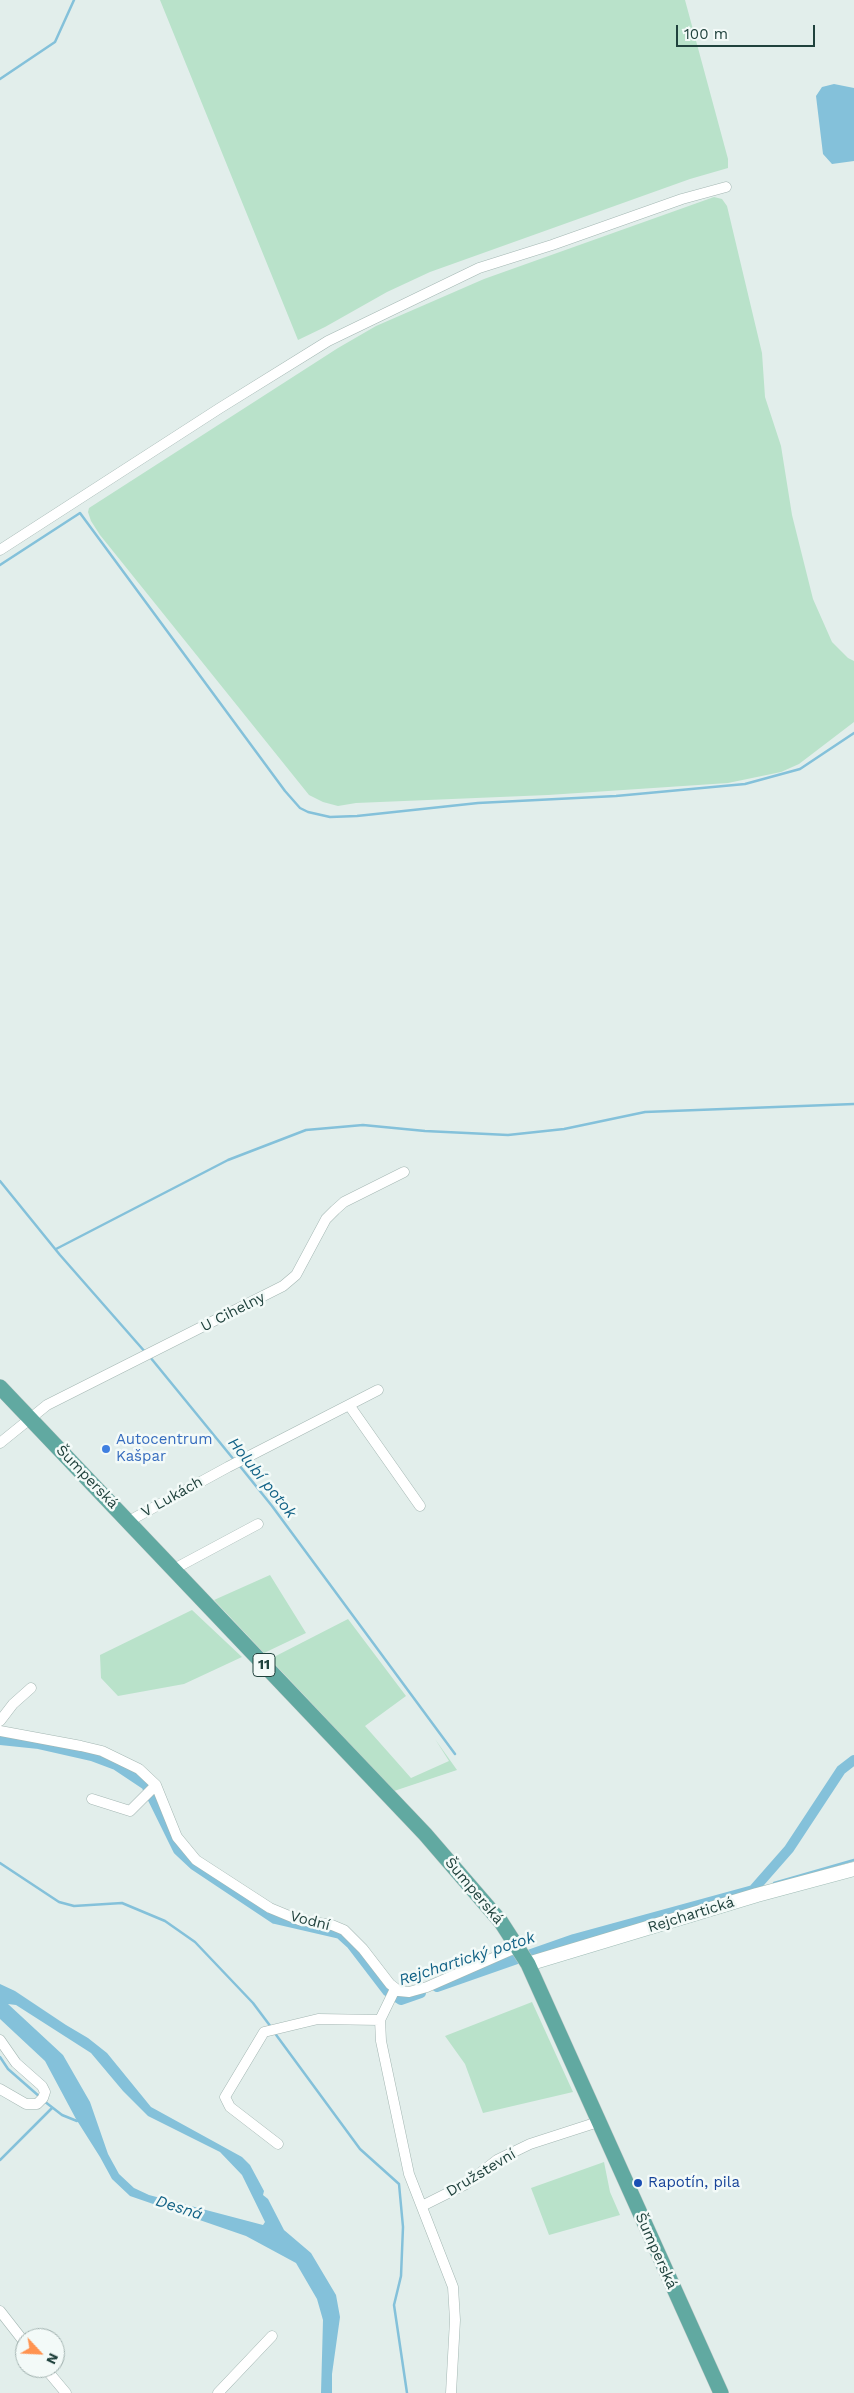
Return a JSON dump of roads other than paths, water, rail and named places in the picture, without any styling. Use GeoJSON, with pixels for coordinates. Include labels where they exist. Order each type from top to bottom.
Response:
{"type":"FeatureCollection","features":[{"type":"Feature","properties":{"kind":"main road","name":"Šumperská"},"geometry":{"type":"LineString","coordinates":[[0,1386],[425,1834],[502,1922],[523,1956],[721,2393]]}},
{"type":"Feature","properties":{"kind":"street"},"geometry":{"type":"LineString","coordinates":[[0,550],[220,408],[328,341],[478,268],[552,245],[682,199],[726,187]]}},
{"type":"Feature","properties":{"kind":"street","name":"U Cihelny"},"geometry":{"type":"LineString","coordinates":[[0,1443],[46,1405],[283,1286],[296,1275],[326,1219],[335,1210],[344,1202],[404,1172]]}},
{"type":"Feature","properties":{"kind":"street","name":"V Lukách"},"geometry":{"type":"LineString","coordinates":[[129,1521],[237,1462],[378,1390]]}},
{"type":"Feature","properties":{"kind":"street"},"geometry":{"type":"LineString","coordinates":[[349,1405],[420,1506]]}},
{"type":"Feature","properties":{"kind":"street"},"geometry":{"type":"LineString","coordinates":[[174,1569],[258,1524]]}},
{"type":"Feature","properties":{"kind":"street"},"geometry":{"type":"LineString","coordinates":[[0,1721],[13,1704],[31,1688]]}},
{"type":"Feature","properties":{"kind":"street","name":"Vodní"},"geometry":{"type":"LineString","coordinates":[[0,1731],[102,1751],[139,1769],[177,1837],[196,1860],[278,1911],[299,1920],[332,1925],[344,1930],[364,1949],[393,1994]]}},
{"type":"Feature","properties":{"kind":"street"},"geometry":{"type":"LineString","coordinates":[[92,1799],[130,1811],[152,1790]]}},
{"type":"Feature","properties":{"kind":"street","name":"Rejchartická"},"geometry":{"type":"LineString","coordinates":[[523,1956],[854,1869]]}},
{"type":"Feature","properties":{"kind":"street"},"geometry":{"type":"LineString","coordinates":[[452,2393],[456,2320],[453,2287],[409,2174],[382,2041],[380,2020],[393,1994],[427,1987],[523,1956]]}},
{"type":"Feature","properties":{"kind":"street"},"geometry":{"type":"LineString","coordinates":[[278,2144],[230,2107],[226,2097],[261,2036],[270,2029],[318,2019],[380,2020]]}},
{"type":"Feature","properties":{"kind":"street"},"geometry":{"type":"LineString","coordinates":[[0,2040],[16,2063],[42,2086],[45,2092],[42,2100],[26,2104],[0,2090]]}},
{"type":"Feature","properties":{"kind":"street","name":"Družstevní"},"geometry":{"type":"LineString","coordinates":[[422,2206],[466,2184],[497,2160],[530,2144],[598,2122]]}},
{"type":"Feature","properties":{"kind":"street"},"geometry":{"type":"LineString","coordinates":[[0,2311],[15,2330]]}},
{"type":"Feature","properties":{"kind":"street"},"geometry":{"type":"LineString","coordinates":[[218,2393],[272,2336]]}},
{"type":"Feature","properties":{"kind":"street"},"geometry":{"type":"LineString","coordinates":[[53,2378],[66,2393]]}},
{"type":"Feature","properties":{"kind":"water"},"geometry":{"type":"Polygon","coordinates":[[[834,84],[854,88],[854,161],[832,164],[823,154],[816,96],[822,87],[834,84]]]}},
{"type":"Feature","properties":{"kind":"water","name":"Desná"},"geometry":{"type":"Polygon","coordinates":[[[0,1984],[15,1991],[88,2038],[107,2053],[151,2107],[242,2157],[250,2165],[264,2191],[263,2195],[268,2199],[284,2230],[311,2253],[336,2295],[340,2317],[332,2374],[332,2393],[321,2393],[323,2320],[317,2299],[296,2263],[246,2236],[130,2196],[112,2179],[76,2119],[45,2061],[0,2019],[0,1984]],[[8,2004],[63,2055],[90,2102],[108,2154],[119,2174],[134,2188],[149,2195],[263,2225],[265,2222],[242,2175],[220,2152],[148,2116],[123,2091],[91,2053],[16,2005],[8,2004]]]}},
{"type":"Feature","properties":{"kind":"waterway"},"geometry":{"type":"LineString","coordinates":[[0,79],[55,42],[74,0]]}},
{"type":"Feature","properties":{"kind":"waterway"},"geometry":{"type":"LineString","coordinates":[[0,565],[80,513],[285,791],[300,808],[308,812],[330,817],[357,816],[478,803],[616,796],[745,784],[800,769],[854,733]]}},
{"type":"Feature","properties":{"kind":"waterway"},"geometry":{"type":"LineString","coordinates":[[56,1249],[228,1160],[306,1130],[363,1125],[425,1131],[508,1135],[564,1129],[645,1112],[854,1104]]}},
{"type":"Feature","properties":{"kind":"waterway","name":"Holubí potok"},"geometry":{"type":"LineString","coordinates":[[0,1181],[60,1255],[146,1353]]}},
{"type":"Feature","properties":{"kind":"waterway","name":"Holubí potok"},"geometry":{"type":"LineString","coordinates":[[150,1357],[235,1461]]}},
{"type":"Feature","properties":{"kind":"waterway","name":"Holubí potok"},"geometry":{"type":"LineString","coordinates":[[239,1465],[272,1506],[455,1754]]}},
{"type":"Feature","properties":{"kind":"waterway","name":"Rejchartický potok"},"geometry":{"type":"LineString","coordinates":[[0,1740],[39,1744],[92,1756],[116,1765],[146,1785],[178,1850],[194,1865],[275,1919],[340,1934],[351,1944],[387,1991],[401,2000],[421,1993]]}},
{"type":"Feature","properties":{"kind":"waterway","name":"Rejchartický potok"},"geometry":{"type":"LineString","coordinates":[[437,1987],[574,1939],[753,1890],[789,1849],[841,1770],[854,1760]]}},
{"type":"Feature","properties":{"kind":"waterway"},"geometry":{"type":"LineString","coordinates":[[774,1883],[854,1860]]}},
{"type":"Feature","properties":{"kind":"waterway"},"geometry":{"type":"LineString","coordinates":[[0,1863],[59,1902],[74,1906],[122,1903],[165,1921],[195,1942],[253,2003],[271,2027]]}},
{"type":"Feature","properties":{"kind":"waterway"},"geometry":{"type":"LineString","coordinates":[[274,2032],[360,2149],[399,2184],[403,2227],[401,2276],[394,2305],[407,2393]]}},
{"type":"Feature","properties":{"kind":"waterway"},"geometry":{"type":"LineString","coordinates":[[0,2057],[8,2069],[40,2097]]}},
{"type":"Feature","properties":{"kind":"waterway"},"geometry":{"type":"LineString","coordinates":[[44,2101],[62,2115],[77,2121]]}},
{"type":"Feature","properties":{"kind":"waterway"},"geometry":{"type":"LineString","coordinates":[[0,2160],[52,2108]]}},
{"type":"Feature","properties":{"kind":"place","name":"Autocentrum Kašpar"},"geometry":{"type":"Point","coordinates":[106,1449]}},
{"type":"Feature","properties":{"kind":"place","name":"Rapotín, pila"},"geometry":{"type":"Point","coordinates":[638,2183]}}]}
